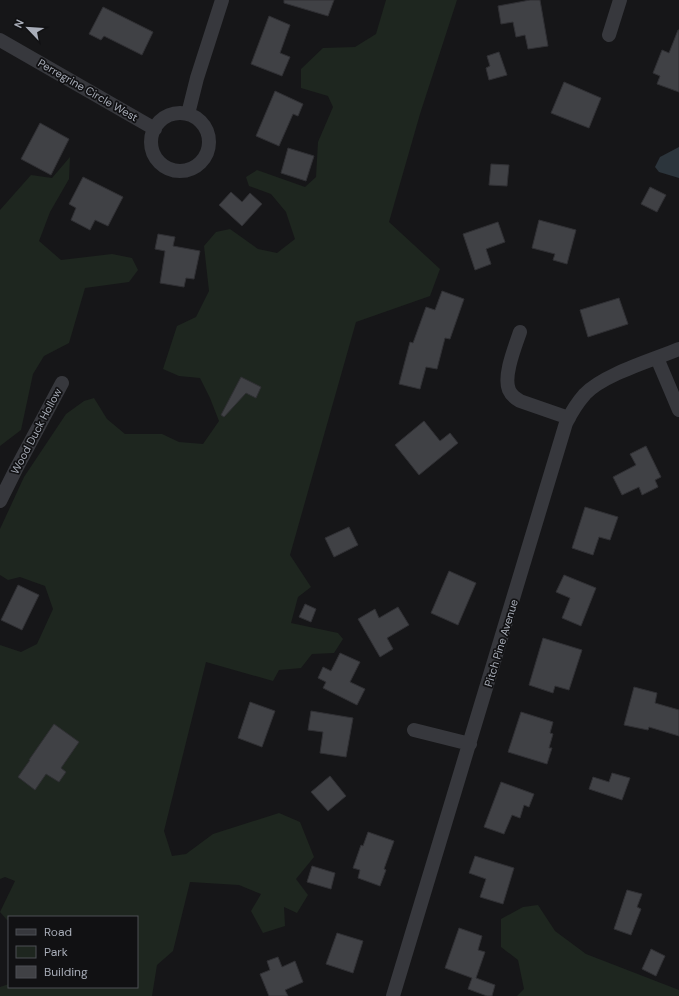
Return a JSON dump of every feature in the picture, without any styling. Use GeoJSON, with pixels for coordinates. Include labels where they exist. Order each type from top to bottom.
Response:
{"type":"FeatureCollection","features":[{"type":"Feature","properties":{"kind":"street"},"geometry":{"type":"LineString","coordinates":[[188,114],[197,78],[222,0]]}},
{"type":"Feature","properties":{"kind":"street"},"geometry":{"type":"LineString","coordinates":[[609,35],[620,0]]}},
{"type":"Feature","properties":{"kind":"street","name":"Perregrine Circle West"},"geometry":{"type":"LineString","coordinates":[[0,40],[155,129]]}},
{"type":"Feature","properties":{"kind":"street"},"geometry":{"type":"LineString","coordinates":[[188,114],[196,118],[207,131],[209,140],[208,149],[205,157],[196,166],[189,170],[180,172],[172,171],[158,161],[151,146],[152,137],[155,129],[169,116],[188,114]]}},
{"type":"Feature","properties":{"kind":"street"},"geometry":{"type":"LineString","coordinates":[[520,332],[507,375],[509,390],[513,396],[520,401],[569,418]]}},
{"type":"Feature","properties":{"kind":"street","name":"Pitch Pine Avenue"},"geometry":{"type":"LineString","coordinates":[[393,996],[569,418],[574,407],[585,394],[598,383],[679,349]]}},
{"type":"Feature","properties":{"kind":"street"},"geometry":{"type":"LineString","coordinates":[[657,358],[679,410]]}},
{"type":"Feature","properties":{"kind":"street","name":"Wood Duck Hollow"},"geometry":{"type":"LineString","coordinates":[[0,501],[62,383]]}},
{"type":"Feature","properties":{"kind":"street"},"geometry":{"type":"LineString","coordinates":[[414,730],[470,744]]}},
{"type":"Feature","properties":{"kind":"green space"},"geometry":{"type":"Polygon","coordinates":[[[386,0],[457,0],[420,114],[389,222],[440,269],[430,296],[356,322],[290,555],[311,587],[298,597],[291,623],[338,633],[343,639],[334,653],[312,654],[301,668],[279,670],[273,681],[206,662],[164,831],[172,856],[186,854],[213,834],[279,813],[300,822],[314,857],[296,879],[308,895],[297,913],[284,907],[285,926],[263,933],[251,911],[261,894],[239,885],[190,882],[173,951],[157,965],[152,996],[0,996],[0,987],[8,984],[8,988],[138,988],[138,916],[8,916],[7,920],[0,912],[15,881],[5,877],[0,879],[0,645],[21,652],[37,644],[53,609],[45,586],[20,577],[8,580],[0,575],[0,529],[24,477],[66,414],[84,401],[94,398],[107,419],[125,434],[162,434],[179,442],[203,444],[219,421],[200,378],[179,376],[163,369],[177,326],[196,317],[209,291],[204,246],[216,232],[230,229],[258,249],[277,253],[295,239],[286,212],[271,194],[249,186],[246,177],[257,170],[305,187],[316,177],[318,142],[333,107],[328,96],[301,88],[301,69],[323,48],[355,47],[376,34],[386,0]]]}},
{"type":"Feature","properties":{"kind":"green space"},"geometry":{"type":"Polygon","coordinates":[[[70,157],[69,179],[50,212],[39,241],[61,260],[112,254],[132,258],[138,270],[129,282],[85,288],[69,343],[44,356],[33,374],[21,430],[0,446],[0,210],[31,175],[52,178],[70,157]]]}},
{"type":"Feature","properties":{"kind":"green space"},"geometry":{"type":"Polygon","coordinates":[[[538,905],[555,931],[586,954],[679,990],[679,996],[517,996],[524,989],[518,960],[501,947],[501,919],[523,907],[538,905]]]}},
{"type":"Feature","properties":{"kind":"shaded area"},"geometry":{"type":"Polygon","coordinates":[[[679,147],[679,178],[659,172],[655,167],[660,157],[679,147]]]}},
{"type":"Feature","properties":{"kind":"building"},"geometry":{"type":"Polygon","coordinates":[[[284,0],[334,0],[328,16],[284,3],[284,0]]]}},
{"type":"Feature","properties":{"kind":"building"},"geometry":{"type":"Polygon","coordinates":[[[530,0],[540,0],[548,46],[528,49],[525,35],[516,37],[513,22],[501,24],[498,6],[530,0]]]}},
{"type":"Feature","properties":{"kind":"building"},"geometry":{"type":"Polygon","coordinates":[[[103,7],[153,32],[142,55],[104,36],[101,40],[89,34],[103,7]]]}},
{"type":"Feature","properties":{"kind":"building"},"geometry":{"type":"Polygon","coordinates":[[[269,16],[290,25],[280,53],[290,57],[282,76],[251,64],[269,16]]]}},
{"type":"Feature","properties":{"kind":"building"},"geometry":{"type":"Polygon","coordinates":[[[678,30],[679,92],[657,84],[660,76],[653,73],[662,50],[669,53],[678,30]]]}},
{"type":"Feature","properties":{"kind":"building"},"geometry":{"type":"Polygon","coordinates":[[[499,52],[507,75],[489,80],[486,68],[490,66],[487,56],[499,52]]]}},
{"type":"Feature","properties":{"kind":"building"},"geometry":{"type":"Polygon","coordinates":[[[564,82],[601,98],[589,128],[551,113],[564,82]]]}},
{"type":"Feature","properties":{"kind":"building"},"geometry":{"type":"Polygon","coordinates":[[[275,91],[303,104],[298,116],[293,114],[279,146],[256,136],[275,91]]]}},
{"type":"Feature","properties":{"kind":"building"},"geometry":{"type":"Polygon","coordinates":[[[40,123],[69,139],[51,175],[21,159],[40,123]]]}},
{"type":"Feature","properties":{"kind":"building"},"geometry":{"type":"Polygon","coordinates":[[[288,148],[314,156],[306,181],[281,173],[288,148]]]}},
{"type":"Feature","properties":{"kind":"building"},"geometry":{"type":"Polygon","coordinates":[[[491,164],[509,165],[507,186],[489,185],[491,164]]]}},
{"type":"Feature","properties":{"kind":"building"},"geometry":{"type":"Polygon","coordinates":[[[83,177],[123,197],[108,226],[95,220],[90,230],[71,220],[76,208],[69,204],[83,177]]]}},
{"type":"Feature","properties":{"kind":"building"},"geometry":{"type":"Polygon","coordinates":[[[650,187],[666,195],[657,212],[641,204],[650,187]]]}},
{"type":"Feature","properties":{"kind":"building"},"geometry":{"type":"Polygon","coordinates":[[[231,192],[242,202],[250,193],[262,204],[242,226],[219,205],[231,192]]]}},
{"type":"Feature","properties":{"kind":"building"},"geometry":{"type":"Polygon","coordinates":[[[539,220],[576,230],[567,264],[553,260],[555,254],[532,248],[539,220]]]}},
{"type":"Feature","properties":{"kind":"building"},"geometry":{"type":"Polygon","coordinates":[[[498,222],[505,242],[486,249],[491,264],[475,270],[463,234],[498,222]]]}},
{"type":"Feature","properties":{"kind":"building"},"geometry":{"type":"Polygon","coordinates":[[[158,234],[175,237],[173,246],[200,251],[194,279],[186,278],[184,287],[160,283],[165,251],[155,249],[158,234]]]}},
{"type":"Feature","properties":{"kind":"building"},"geometry":{"type":"Polygon","coordinates":[[[442,291],[464,299],[450,339],[445,338],[437,369],[426,367],[420,389],[399,384],[410,342],[413,343],[426,307],[435,310],[442,291]]]}},
{"type":"Feature","properties":{"kind":"building"},"geometry":{"type":"Polygon","coordinates":[[[619,298],[628,324],[588,337],[580,310],[619,298]]]}},
{"type":"Feature","properties":{"kind":"building"},"geometry":{"type":"Polygon","coordinates":[[[241,377],[261,387],[256,398],[246,393],[224,417],[221,415],[241,377]]]}},
{"type":"Feature","properties":{"kind":"building"},"geometry":{"type":"Polygon","coordinates":[[[424,421],[440,441],[450,433],[458,443],[419,475],[395,445],[424,421]]]}},
{"type":"Feature","properties":{"kind":"building"},"geometry":{"type":"Polygon","coordinates":[[[646,446],[661,477],[655,480],[658,487],[642,495],[639,487],[622,495],[613,477],[636,465],[630,454],[646,446]]]}},
{"type":"Feature","properties":{"kind":"building"},"geometry":{"type":"Polygon","coordinates":[[[585,507],[618,517],[610,540],[599,537],[593,555],[572,548],[585,507]]]}},
{"type":"Feature","properties":{"kind":"building"},"geometry":{"type":"Polygon","coordinates":[[[349,527],[358,545],[334,557],[325,538],[349,527]]]}},
{"type":"Feature","properties":{"kind":"building"},"geometry":{"type":"Polygon","coordinates":[[[449,571],[476,583],[458,625],[431,613],[449,571]]]}},
{"type":"Feature","properties":{"kind":"building"},"geometry":{"type":"Polygon","coordinates":[[[564,575],[596,588],[581,626],[562,618],[570,598],[556,592],[564,575]]]}},
{"type":"Feature","properties":{"kind":"building"},"geometry":{"type":"Polygon","coordinates":[[[18,585],[39,595],[22,630],[1,620],[18,585]]]}},
{"type":"Feature","properties":{"kind":"building"},"geometry":{"type":"Polygon","coordinates":[[[305,604],[316,609],[311,622],[299,617],[305,604]]]}},
{"type":"Feature","properties":{"kind":"building"},"geometry":{"type":"Polygon","coordinates":[[[398,607],[409,625],[387,638],[393,649],[380,657],[358,619],[375,609],[379,618],[398,607]]]}},
{"type":"Feature","properties":{"kind":"building"},"geometry":{"type":"Polygon","coordinates":[[[543,638],[582,650],[569,690],[555,686],[553,693],[529,685],[543,638]]]}},
{"type":"Feature","properties":{"kind":"building"},"geometry":{"type":"Polygon","coordinates":[[[340,653],[360,662],[350,682],[365,689],[357,705],[323,688],[326,682],[318,678],[323,667],[331,671],[340,653]]]}},
{"type":"Feature","properties":{"kind":"building"},"geometry":{"type":"Polygon","coordinates":[[[634,687],[657,693],[655,703],[679,710],[679,736],[649,727],[648,730],[624,725],[634,687]]]}},
{"type":"Feature","properties":{"kind":"building"},"geometry":{"type":"Polygon","coordinates":[[[250,702],[275,711],[262,747],[238,738],[250,702]]]}},
{"type":"Feature","properties":{"kind":"building"},"geometry":{"type":"Polygon","coordinates":[[[311,711],[353,718],[346,757],[320,753],[323,732],[308,730],[311,711]]]}},
{"type":"Feature","properties":{"kind":"building"},"geometry":{"type":"Polygon","coordinates":[[[521,712],[553,722],[550,733],[553,734],[549,748],[552,748],[547,764],[508,752],[521,712]]]}},
{"type":"Feature","properties":{"kind":"building"},"geometry":{"type":"Polygon","coordinates":[[[54,724],[79,742],[61,768],[66,772],[59,782],[46,774],[35,790],[18,777],[54,724]]]}},
{"type":"Feature","properties":{"kind":"building"},"geometry":{"type":"Polygon","coordinates":[[[612,773],[630,778],[622,800],[589,789],[593,777],[609,782],[612,773]]]}},
{"type":"Feature","properties":{"kind":"building"},"geometry":{"type":"Polygon","coordinates":[[[330,776],[346,796],[328,811],[311,792],[330,776]]]}},
{"type":"Feature","properties":{"kind":"building"},"geometry":{"type":"Polygon","coordinates":[[[501,782],[534,794],[529,807],[524,805],[520,818],[512,815],[504,834],[484,827],[501,782]]]}},
{"type":"Feature","properties":{"kind":"building"},"geometry":{"type":"Polygon","coordinates":[[[368,832],[394,841],[384,869],[386,870],[380,886],[358,878],[360,870],[353,868],[361,845],[363,846],[368,832]]]}},
{"type":"Feature","properties":{"kind":"building"},"geometry":{"type":"Polygon","coordinates":[[[475,856],[514,868],[503,904],[480,897],[486,879],[469,873],[475,856]]]}},
{"type":"Feature","properties":{"kind":"building"},"geometry":{"type":"Polygon","coordinates":[[[312,866],[335,873],[331,889],[307,882],[312,866]]]}},
{"type":"Feature","properties":{"kind":"building"},"geometry":{"type":"Polygon","coordinates":[[[627,890],[642,894],[637,907],[641,909],[631,935],[614,929],[627,890]]]}},
{"type":"Feature","properties":{"kind":"building"},"geometry":{"type":"Polygon","coordinates":[[[459,928],[482,936],[478,950],[485,952],[476,978],[495,985],[492,996],[487,996],[468,989],[472,978],[445,968],[459,928]]]}},
{"type":"Feature","properties":{"kind":"building"},"geometry":{"type":"Polygon","coordinates":[[[337,933],[363,941],[353,973],[326,964],[337,933]]]}},
{"type":"Feature","properties":{"kind":"building"},"geometry":{"type":"Polygon","coordinates":[[[651,949],[665,956],[656,976],[642,969],[651,949]]]}},
{"type":"Feature","properties":{"kind":"building"},"geometry":{"type":"Polygon","coordinates":[[[278,957],[282,967],[295,961],[303,982],[285,990],[288,996],[269,996],[260,974],[270,970],[267,961],[278,957]]]}}]}
